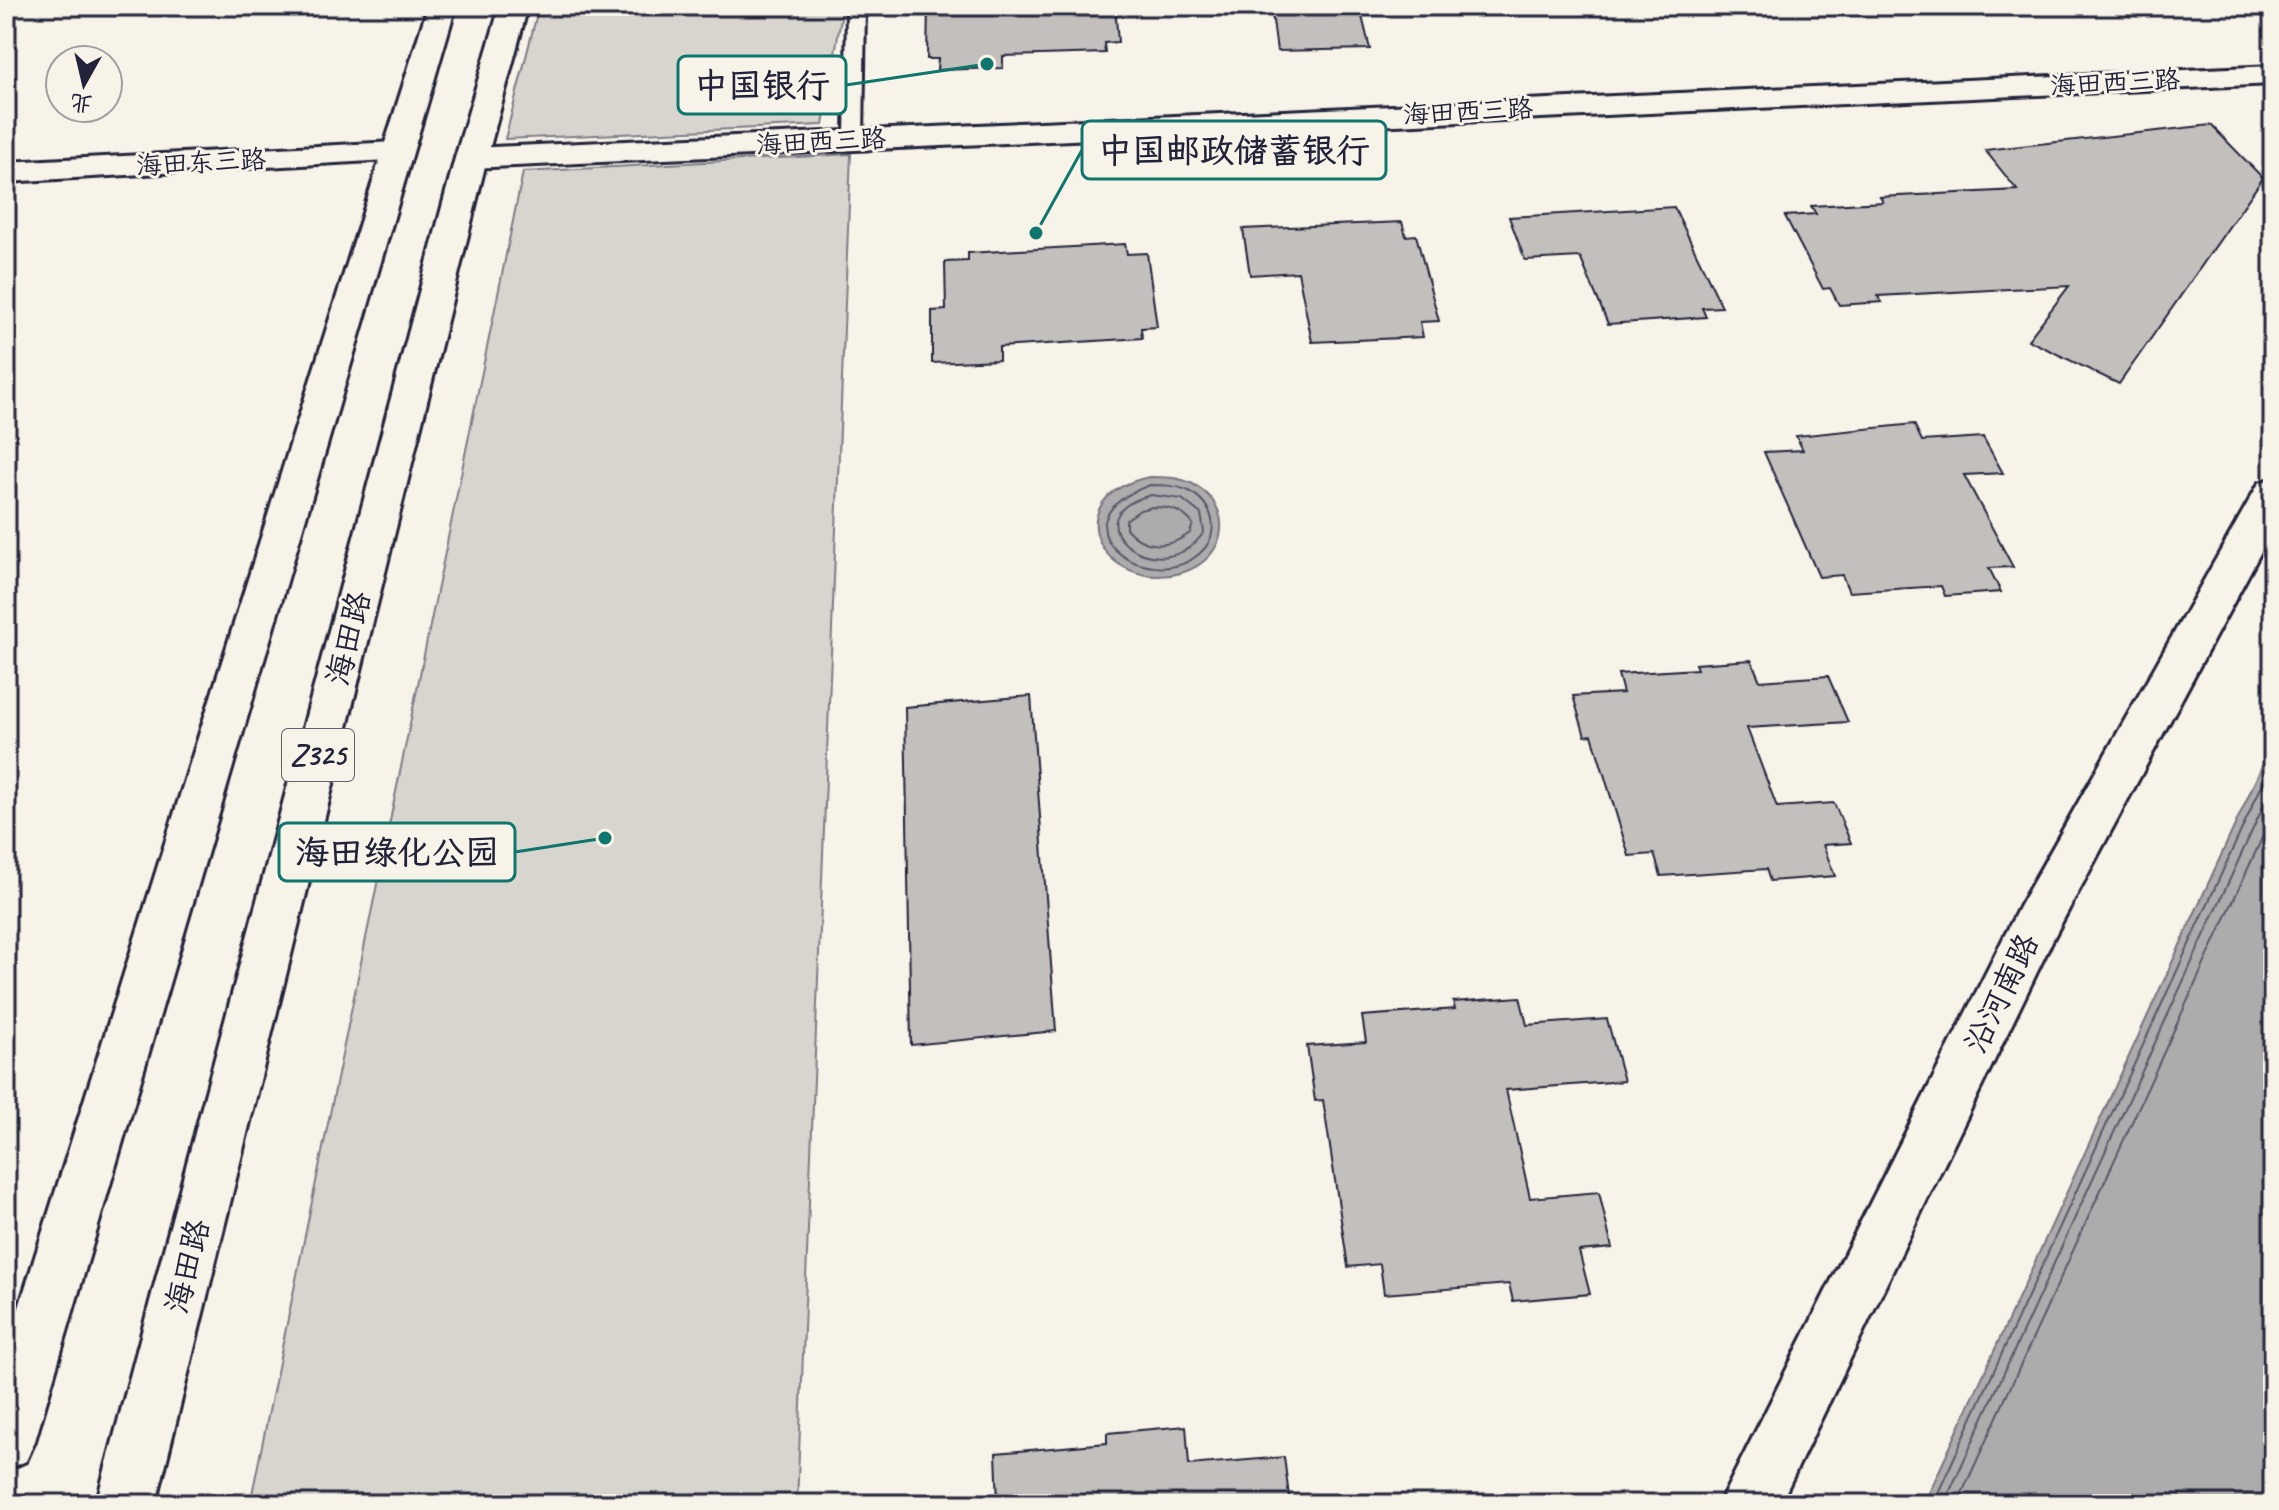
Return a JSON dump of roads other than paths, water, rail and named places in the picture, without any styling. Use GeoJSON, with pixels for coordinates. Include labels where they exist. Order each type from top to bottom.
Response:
{"type":"FeatureCollection","features":[{"type":"Feature","properties":{"kind":"street"},"geometry":{"type":"LineString","coordinates":[[6,1441],[395,152],[442,6]]}},
{"type":"Feature","properties":{"kind":"street","name":"海田路"},"geometry":{"type":"LineString","coordinates":[[126,1504],[471,158],[514,6]]}},
{"type":"Feature","properties":{"kind":"street","name":"海田西三路"},"geometry":{"type":"LineString","coordinates":[[471,158],[2273,75]]}},
{"type":"Feature","properties":{"kind":"street","name":"海田东三路"},"geometry":{"type":"LineString","coordinates":[[6,172],[395,152]]}},
{"type":"Feature","properties":{"kind":"street","name":"沿河南路"},"geometry":{"type":"LineString","coordinates":[[1749,1504],[2036,923],[2273,493]]}},
{"type":"Feature","properties":{"kind":"lane"},"geometry":{"type":"LineString","coordinates":[[854,139],[856,6]]}},
{"type":"Feature","properties":{"kind":"water"},"geometry":{"type":"Polygon","coordinates":[[[1149,477],[1176,478],[1191,483],[1215,504],[1220,517],[1221,531],[1209,556],[1181,573],[1153,576],[1129,570],[1111,557],[1099,541],[1096,522],[1102,504],[1119,488],[1149,477]]]}},
{"type":"Feature","properties":{"kind":"water"},"geometry":{"type":"Polygon","coordinates":[[[2273,742],[2273,1504],[1924,1504],[2273,742]]]}},
{"type":"Feature","properties":{"kind":"place","name":"中国银行"},"geometry":{"type":"Point","coordinates":[987,64]}},
{"type":"Feature","properties":{"kind":"place","name":"中国邮政储蓄银行"},"geometry":{"type":"Point","coordinates":[1036,233]}},
{"type":"Feature","properties":{"kind":"place","name":"海田绿化公园"},"geometry":{"type":"Point","coordinates":[605,838]}}]}
